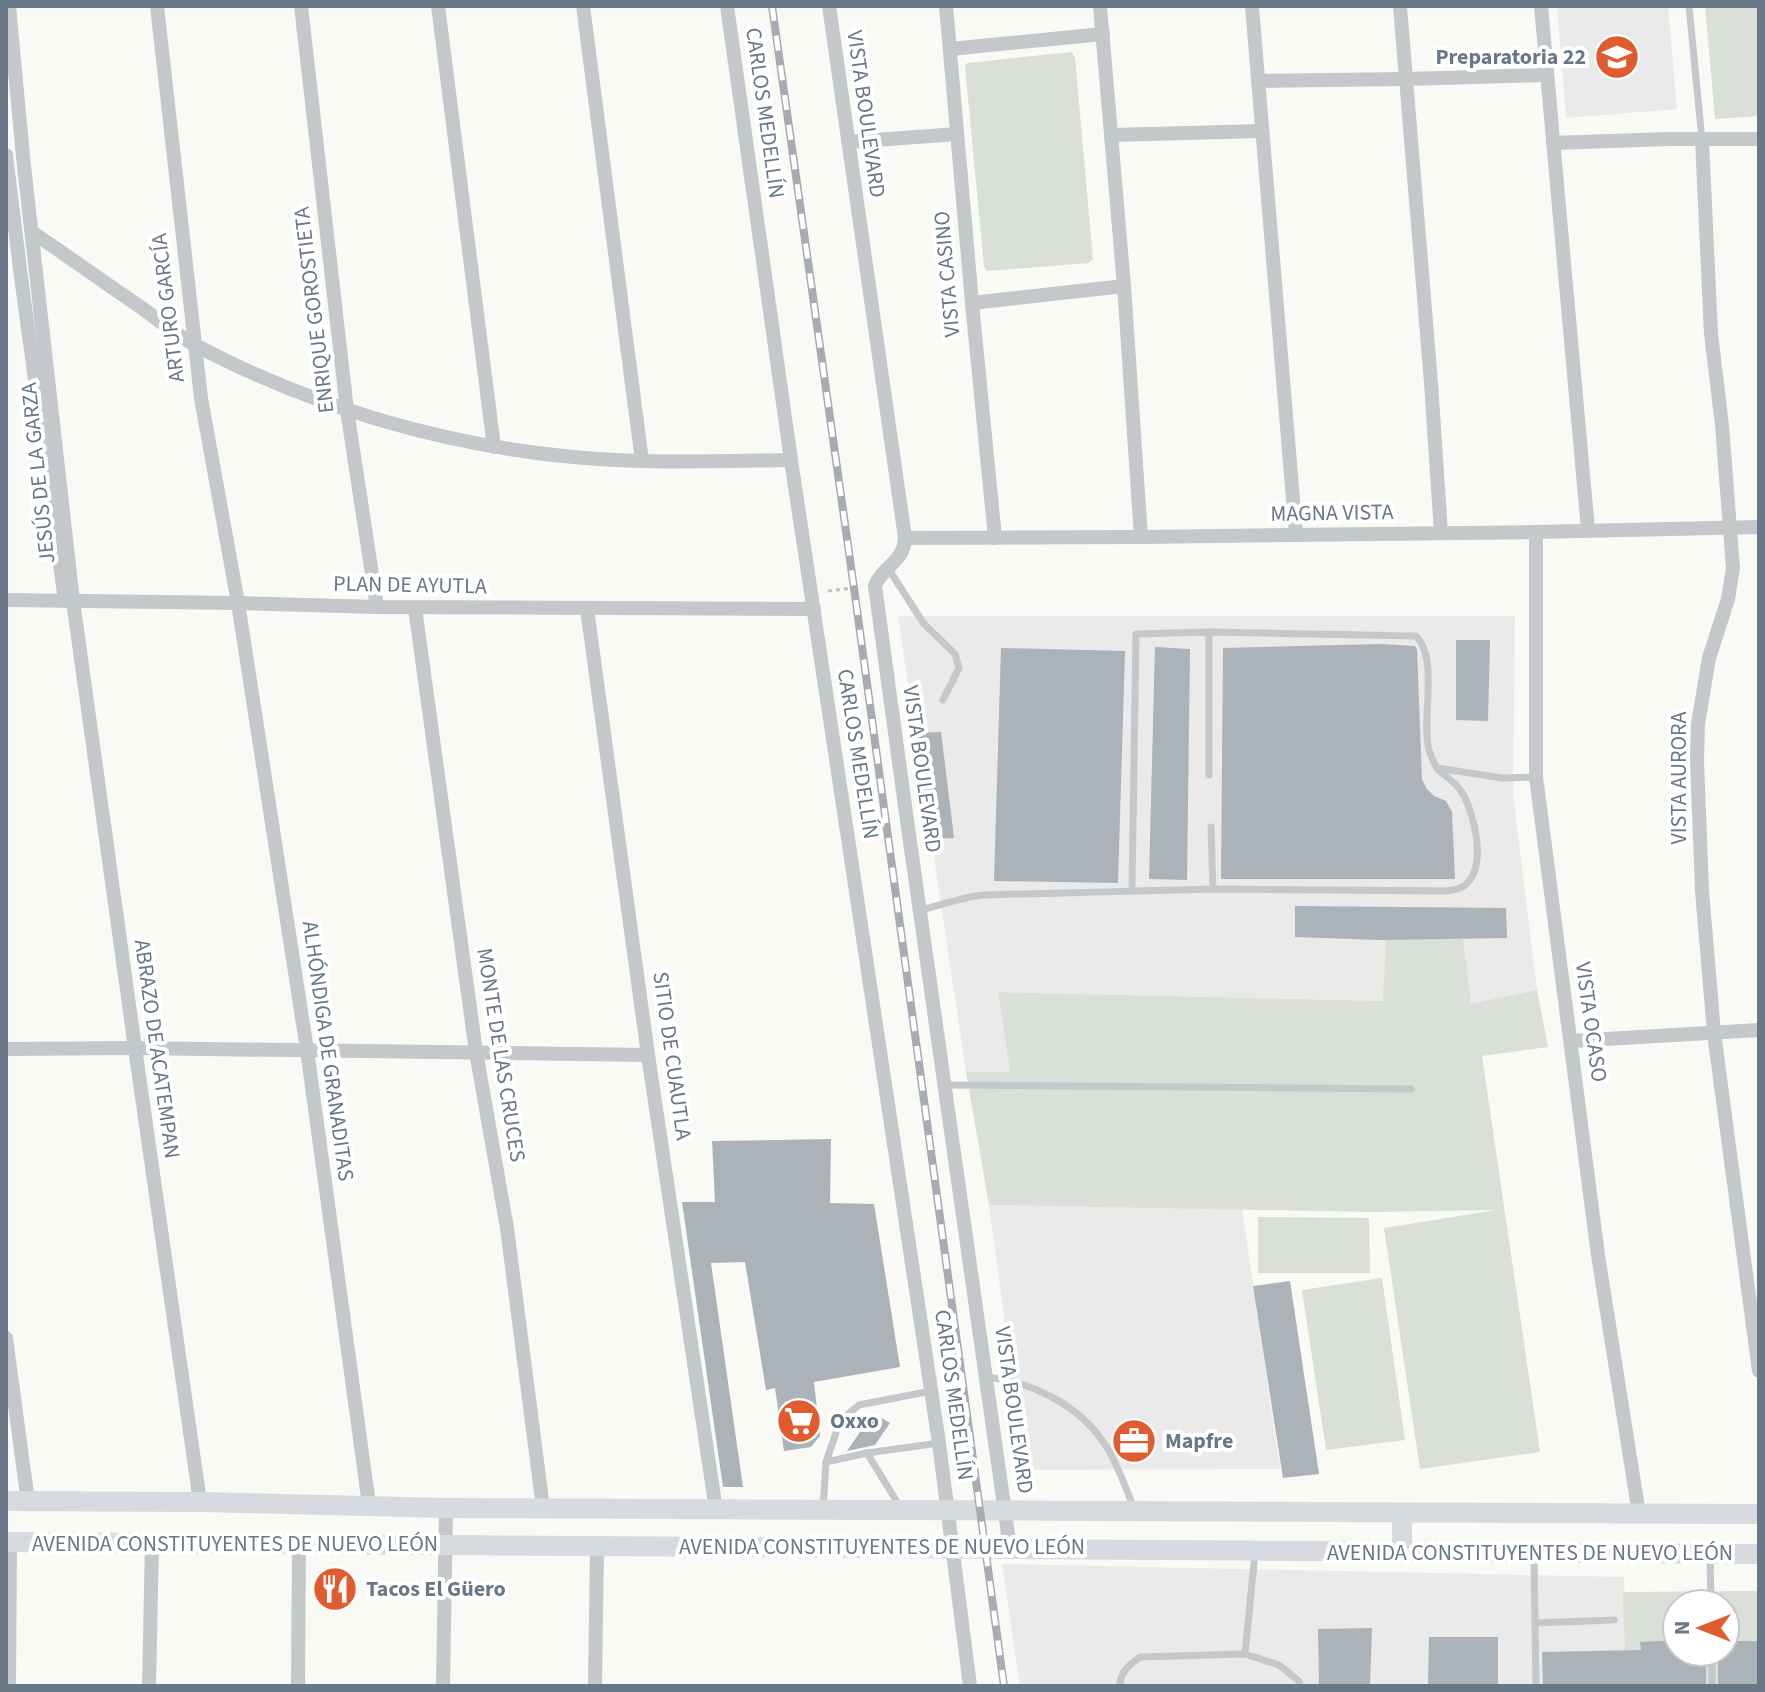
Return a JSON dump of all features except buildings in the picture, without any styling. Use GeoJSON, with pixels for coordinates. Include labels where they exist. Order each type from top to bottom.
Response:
{"type":"FeatureCollection","features":[{"type":"Feature","properties":{"kind":"main road","name":"AVENIDA CONSTITUYENTES DE NUEVO LEÓN"},"geometry":{"type":"LineString","coordinates":[[6,1501],[446,1508],[1759,1514]]}},
{"type":"Feature","properties":{"kind":"main road"},"geometry":{"type":"LineString","coordinates":[[1402,1513],[1402,1552]]}},
{"type":"Feature","properties":{"kind":"main road","name":"AVENIDA CONSTITUYENTES DE NUEVO LEÓN"},"geometry":{"type":"LineString","coordinates":[[8,1542],[1759,1554]]}},
{"type":"Feature","properties":{"kind":"street","name":"JESÚS DE LA GARZA"},"geometry":{"type":"LineString","coordinates":[[9,6],[69,601]]}},
{"type":"Feature","properties":{"kind":"street","name":"ARTURO GARCÍA"},"geometry":{"type":"LineString","coordinates":[[157,6],[201,398],[238,603]]}},
{"type":"Feature","properties":{"kind":"street","name":"ENRIQUE GOROSTIETA"},"geometry":{"type":"LineString","coordinates":[[301,6],[347,410],[377,607]]}},
{"type":"Feature","properties":{"kind":"street"},"geometry":{"type":"LineString","coordinates":[[438,6],[494,447]]}},
{"type":"Feature","properties":{"kind":"street"},"geometry":{"type":"LineString","coordinates":[[583,6],[642,461]]}},
{"type":"Feature","properties":{"kind":"street","name":"CARLOS MEDELLÍN"},"geometry":{"type":"LineString","coordinates":[[727,6],[791,460],[939,1443],[970,1686]]}},
{"type":"Feature","properties":{"kind":"street","name":"VISTA BOULEVARD"},"geometry":{"type":"LineString","coordinates":[[829,6],[905,538]]}},
{"type":"Feature","properties":{"kind":"street","name":"VISTA CASINO"},"geometry":{"type":"LineString","coordinates":[[946,6],[995,538]]}},
{"type":"Feature","properties":{"kind":"street"},"geometry":{"type":"LineString","coordinates":[[1100,6],[1141,537]]}},
{"type":"Feature","properties":{"kind":"street"},"geometry":{"type":"LineString","coordinates":[[1252,6],[1296,535]]}},
{"type":"Feature","properties":{"kind":"street"},"geometry":{"type":"LineString","coordinates":[[1400,6],[1441,533]]}},
{"type":"Feature","properties":{"kind":"street"},"geometry":{"type":"LineString","coordinates":[[1541,6],[1588,530]]}},
{"type":"Feature","properties":{"kind":"street"},"geometry":{"type":"LineString","coordinates":[[950,49],[1103,34]]}},
{"type":"Feature","properties":{"kind":"street"},"geometry":{"type":"LineString","coordinates":[[1258,81],[1546,75]]}},
{"type":"Feature","properties":{"kind":"street"},"geometry":{"type":"LineString","coordinates":[[1111,135],[1262,131]]}},
{"type":"Feature","properties":{"kind":"street"},"geometry":{"type":"LineString","coordinates":[[848,142],[957,134]]}},
{"type":"Feature","properties":{"kind":"street"},"geometry":{"type":"LineString","coordinates":[[1553,143],[1759,139]]}},
{"type":"Feature","properties":{"kind":"street","name":"VISTA AURORA"},"geometry":{"type":"LineString","coordinates":[[1702,140],[1711,334],[1722,425],[1733,568],[1728,599],[1709,658],[1698,724],[1702,891],[1714,1033],[1759,1371]]}},
{"type":"Feature","properties":{"kind":"street","name":"JESÚS DE LA GARZA"},"geometry":{"type":"LineString","coordinates":[[6,157],[13,278],[69,601]]}},
{"type":"Feature","properties":{"kind":"street"},"geometry":{"type":"LineString","coordinates":[[6,157],[23,157]]}},
{"type":"Feature","properties":{"kind":"street"},"geometry":{"type":"LineString","coordinates":[[32,232],[194,345],[266,379],[347,410],[494,447],[572,457],[642,461],[791,460]]}},
{"type":"Feature","properties":{"kind":"street"},"geometry":{"type":"LineString","coordinates":[[972,303],[1124,286]]}},
{"type":"Feature","properties":{"kind":"street","name":"MAGNA VISTA"},"geometry":{"type":"LineString","coordinates":[[905,538],[1759,527]]}},
{"type":"Feature","properties":{"kind":"street","name":"VISTA OCASO"},"geometry":{"type":"LineString","coordinates":[[1536,532],[1536,777],[1598,1255],[1639,1514]]}},
{"type":"Feature","properties":{"kind":"street"},"geometry":{"type":"LineString","coordinates":[[875,586],[880,576],[902,553],[905,538]]}},
{"type":"Feature","properties":{"kind":"street","name":"VISTA BOULEVARD"},"geometry":{"type":"LineString","coordinates":[[875,586],[1010,1548]]}},
{"type":"Feature","properties":{"kind":"street","name":"PLAN DE AYUTLA"},"geometry":{"type":"LineString","coordinates":[[6,600],[415,608],[814,609]]}},
{"type":"Feature","properties":{"kind":"street","name":"ABRAZO DE ACATEMPAN"},"geometry":{"type":"LineString","coordinates":[[69,601],[200,1502]]}},
{"type":"Feature","properties":{"kind":"street","name":"ALHÓNDIGA DE GRANADITAS"},"geometry":{"type":"LineString","coordinates":[[238,603],[307,1050],[369,1505]]}},
{"type":"Feature","properties":{"kind":"street","name":"MONTE DE LAS CRUCES"},"geometry":{"type":"LineString","coordinates":[[415,608],[476,1052],[507,1228],[543,1508]]}},
{"type":"Feature","properties":{"kind":"street","name":"SITIO DE CUAUTLA"},"geometry":{"type":"LineString","coordinates":[[587,609],[648,1055],[716,1510]]}},
{"type":"Feature","properties":{"kind":"street"},"geometry":{"type":"LineString","coordinates":[[1572,1041],[1759,1030]]}},
{"type":"Feature","properties":{"kind":"street"},"geometry":{"type":"LineString","coordinates":[[6,1049],[648,1055]]}},
{"type":"Feature","properties":{"kind":"street"},"geometry":{"type":"LineString","coordinates":[[6,1338],[28,1502]]}},
{"type":"Feature","properties":{"kind":"street"},"geometry":{"type":"LineString","coordinates":[[443,1686],[446,1508]]}},
{"type":"Feature","properties":{"kind":"street"},"geometry":{"type":"LineString","coordinates":[[8,1542],[9,1686]]}},
{"type":"Feature","properties":{"kind":"street"},"geometry":{"type":"LineString","coordinates":[[149,1686],[152,1542]]}},
{"type":"Feature","properties":{"kind":"street"},"geometry":{"type":"LineString","coordinates":[[298,1686],[299,1545]]}},
{"type":"Feature","properties":{"kind":"street"},"geometry":{"type":"LineString","coordinates":[[595,1686],[597,1545]]}},
{"type":"Feature","properties":{"kind":"lane"},"geometry":{"type":"LineString","coordinates":[[1689,6],[1702,140]]}},
{"type":"Feature","properties":{"kind":"lane"},"geometry":{"type":"LineString","coordinates":[[888,568],[924,624],[955,654],[959,668],[943,700]]}},
{"type":"Feature","properties":{"kind":"lane"},"geometry":{"type":"LineString","coordinates":[[921,910],[971,896],[1132,890],[1447,891],[1462,888],[1472,878],[1478,857],[1476,833],[1460,789],[1437,768],[1429,750],[1424,643],[1416,636],[1209,632],[1136,634],[1132,890]]}},
{"type":"Feature","properties":{"kind":"lane"},"geometry":{"type":"LineString","coordinates":[[1209,632],[1209,775]]}},
{"type":"Feature","properties":{"kind":"lane"},"geometry":{"type":"LineString","coordinates":[[1437,768],[1502,778],[1536,777]]}},
{"type":"Feature","properties":{"kind":"lane"},"geometry":{"type":"LineString","coordinates":[[1211,827],[1213,889]]}},
{"type":"Feature","properties":{"kind":"lane"},"geometry":{"type":"LineString","coordinates":[[945,1085],[1411,1089]]}},
{"type":"Feature","properties":{"kind":"lane"},"geometry":{"type":"LineString","coordinates":[[987,1377],[1006,1379],[1046,1393],[1078,1413],[1106,1445],[1135,1511]]}},
{"type":"Feature","properties":{"kind":"lane"},"geometry":{"type":"LineString","coordinates":[[823,1509],[826,1462],[840,1421],[859,1405],[931,1391]]}},
{"type":"Feature","properties":{"kind":"lane"},"geometry":{"type":"LineString","coordinates":[[826,1462],[939,1443]]}},
{"type":"Feature","properties":{"kind":"lane"},"geometry":{"type":"LineString","coordinates":[[867,1453],[902,1510]]}},
{"type":"Feature","properties":{"kind":"lane"},"geometry":{"type":"LineString","coordinates":[[1245,1654],[1256,1551]]}},
{"type":"Feature","properties":{"kind":"lane"},"geometry":{"type":"LineString","coordinates":[[1533,1552],[1536,1686]]}},
{"type":"Feature","properties":{"kind":"lane"},"geometry":{"type":"LineString","coordinates":[[1710,1554],[1711,1588]]}},
{"type":"Feature","properties":{"kind":"lane"},"geometry":{"type":"LineString","coordinates":[[1535,1623],[1614,1620]]}},
{"type":"Feature","properties":{"kind":"lane"},"geometry":{"type":"LineString","coordinates":[[1120,1686],[1127,1666],[1140,1657],[1245,1654],[1279,1665],[1299,1681],[1300,1686]]}},
{"type":"Feature","properties":{"kind":"path"},"geometry":{"type":"LineString","coordinates":[[812,592],[875,586]]}},
{"type":"Feature","properties":{"kind":"shaded area","name":"Preparatoria 22"},"geometry":{"type":"Polygon","coordinates":[[[1557,6],[1668,6],[1677,109],[1566,118],[1557,6]]]}},
{"type":"Feature","properties":{"kind":"shaded area"},"geometry":{"type":"Polygon","coordinates":[[[1705,6],[1759,6],[1759,116],[1715,119],[1705,6]]]}},
{"type":"Feature","properties":{"kind":"shaded area"},"geometry":{"type":"Polygon","coordinates":[[[1072,52],[1093,259],[1089,263],[987,271],[984,266],[965,67],[967,63],[1072,52]]]}},
{"type":"Feature","properties":{"kind":"shaded area"},"geometry":{"type":"Polygon","coordinates":[[[898,616],[1515,616],[1513,794],[1537,990],[1471,1005],[1386,940],[1384,1001],[998,992],[1010,1072],[966,1072],[898,616]]]}},
{"type":"Feature","properties":{"kind":"shaded area"},"geometry":{"type":"Polygon","coordinates":[[[1386,939],[1463,939],[1471,1004],[1537,990],[1548,1047],[1482,1056],[1540,1452],[1420,1469],[1384,1228],[1496,1210],[1373,1212],[989,1205],[966,1072],[1010,1072],[998,992],[1383,1001],[1386,939]]]}},
{"type":"Feature","properties":{"kind":"shaded area"},"geometry":{"type":"Polygon","coordinates":[[[989,1205],[1242,1209],[1280,1469],[1025,1470],[989,1205]]]}},
{"type":"Feature","properties":{"kind":"shaded area"},"geometry":{"type":"Polygon","coordinates":[[[1258,1217],[1369,1218],[1370,1273],[1258,1273],[1258,1217]]]}},
{"type":"Feature","properties":{"kind":"shaded area"},"geometry":{"type":"Polygon","coordinates":[[[1382,1278],[1405,1440],[1326,1450],[1302,1290],[1382,1278]]]}},
{"type":"Feature","properties":{"kind":"shaded area"},"geometry":{"type":"Polygon","coordinates":[[[1002,1564],[1624,1577],[1627,1686],[1020,1686],[1002,1564]]]}},
{"type":"Feature","properties":{"kind":"shaded area"},"geometry":{"type":"Polygon","coordinates":[[[1741,1591],[1759,1591],[1759,1686],[1626,1686],[1623,1592],[1661,1592],[1661,1668],[1741,1668],[1741,1591]]]}},
{"type":"Feature","properties":{"kind":"railway"},"geometry":{"type":"LineString","coordinates":[[772,6],[1004,1686]]}},
{"type":"Feature","properties":{"kind":"place","name":"Preparatoria 22"},"geometry":{"type":"Point","coordinates":[1617,57]}},
{"type":"Feature","properties":{"kind":"place","name":"Oxxo"},"geometry":{"type":"Point","coordinates":[799,1421]}},
{"type":"Feature","properties":{"kind":"place","name":"Mapfre"},"geometry":{"type":"Point","coordinates":[1134,1441]}},
{"type":"Feature","properties":{"kind":"place","name":"Tacos El Güero"},"geometry":{"type":"Point","coordinates":[335,1589]}}]}
